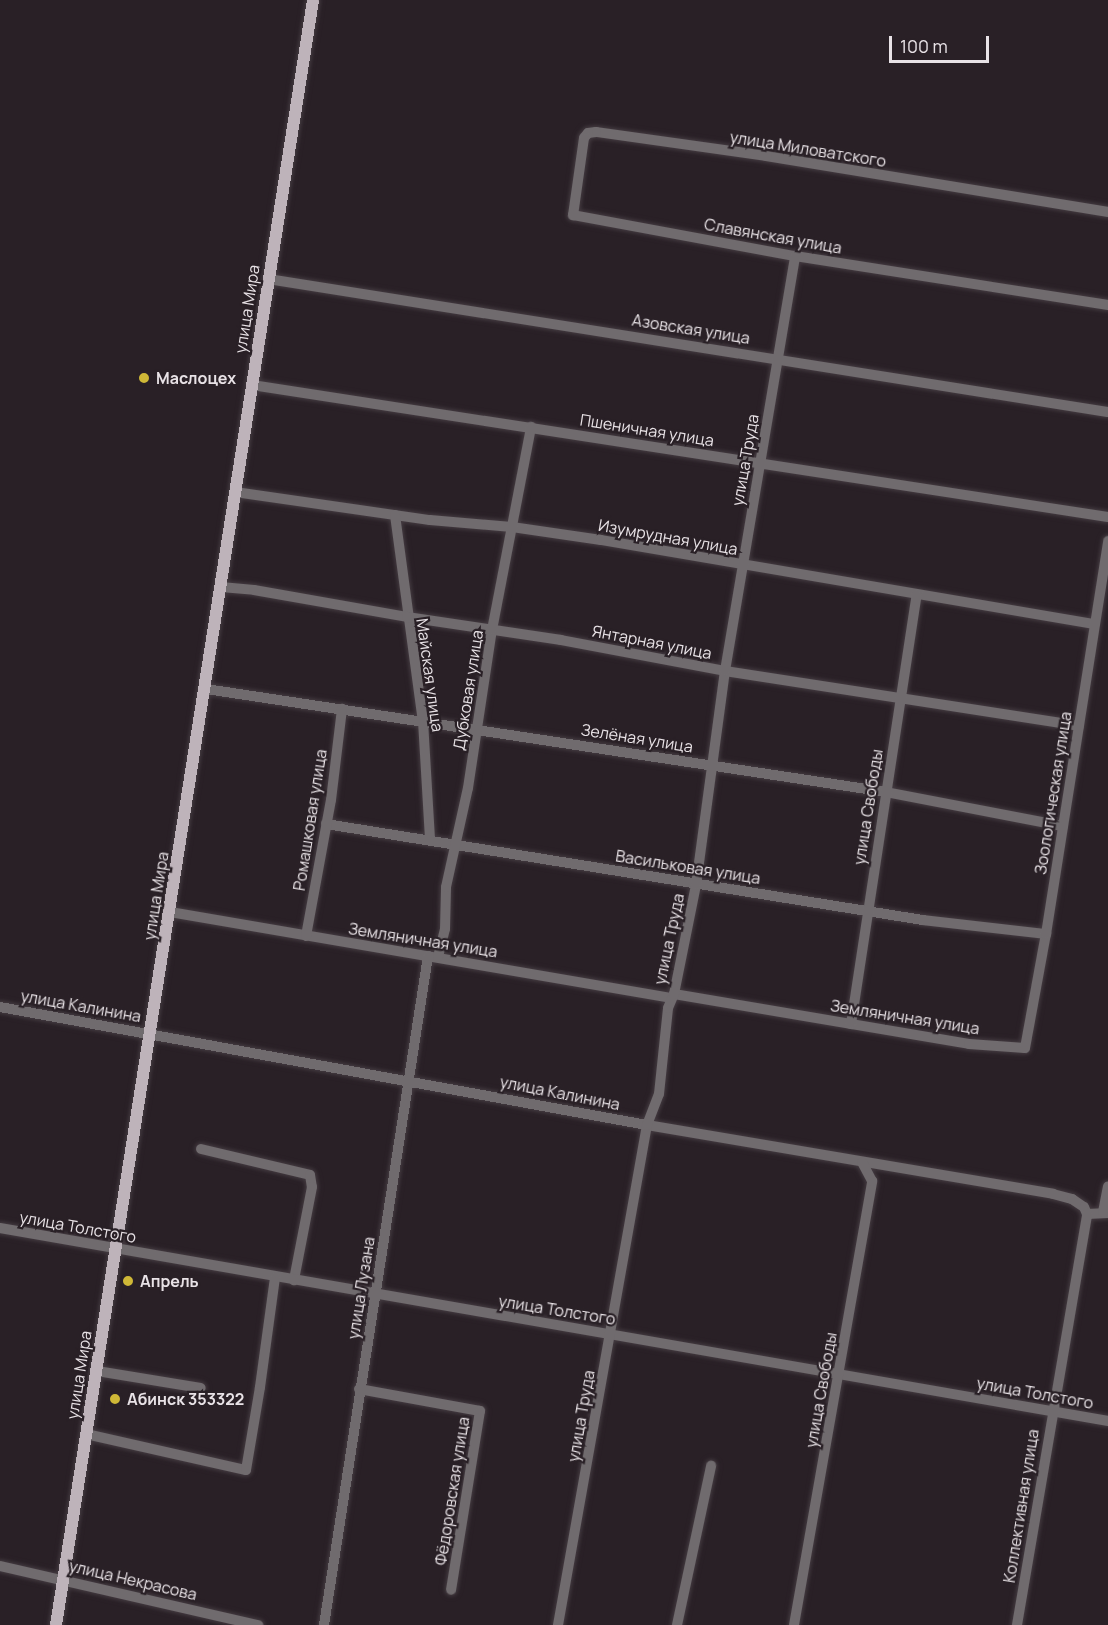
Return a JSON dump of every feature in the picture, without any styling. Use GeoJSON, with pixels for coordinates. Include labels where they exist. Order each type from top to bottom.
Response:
{"type":"FeatureCollection","features":[{"type":"Feature","properties":{"kind":"main road","name":"улица Мира"},"geometry":{"type":"LineString","coordinates":[[56,1625],[206,689],[313,0]]}},
{"type":"Feature","properties":{"kind":"street","name":"улица Миловатского"},"geometry":{"type":"LineString","coordinates":[[573,215],[584,138],[588,133],[596,132],[767,156],[1108,212]]}},
{"type":"Feature","properties":{"kind":"street","name":"Славянская улица"},"geometry":{"type":"LineString","coordinates":[[573,215],[795,256],[1108,306]]}},
{"type":"Feature","properties":{"kind":"street","name":"улица Труда"},"geometry":{"type":"LineString","coordinates":[[558,1625],[647,1125],[659,1094],[672,996],[696,885],[725,671],[795,256]]}},
{"type":"Feature","properties":{"kind":"street","name":"Азовская улица"},"geometry":{"type":"LineString","coordinates":[[268,279],[1108,412]]}},
{"type":"Feature","properties":{"kind":"street","name":"Пшеничная улица"},"geometry":{"type":"LineString","coordinates":[[252,385],[1108,517]]}},
{"type":"Feature","properties":{"kind":"street","name":"Дубковая улица"},"geometry":{"type":"LineString","coordinates":[[433,956],[445,929],[446,887],[531,427]]}},
{"type":"Feature","properties":{"kind":"street","name":"Изумрудная улица"},"geometry":{"type":"LineString","coordinates":[[235,492],[395,515],[512,527],[1094,624]]}},
{"type":"Feature","properties":{"kind":"street","name":"Майская улица"},"geometry":{"type":"LineString","coordinates":[[395,515],[407,617],[423,721],[430,840]]}},
{"type":"Feature","properties":{"kind":"street","name":"Зоологическая улица"},"geometry":{"type":"LineString","coordinates":[[1025,1048],[1046,934],[1108,541]]}},
{"type":"Feature","properties":{"kind":"street","name":"Янтарная улица"},"geometry":{"type":"LineString","coordinates":[[221,587],[254,590],[725,671],[1079,726]]}},
{"type":"Feature","properties":{"kind":"street","name":"улица Свободы"},"geometry":{"type":"LineString","coordinates":[[851,1024],[917,595]]}},
{"type":"Feature","properties":{"kind":"street","name":"Зелёная улица"},"geometry":{"type":"LineString","coordinates":[[206,689],[886,792],[1063,826]]}},
{"type":"Feature","properties":{"kind":"street","name":"Ромашковая улица"},"geometry":{"type":"LineString","coordinates":[[306,936],[326,824],[342,709]]}},
{"type":"Feature","properties":{"kind":"street","name":"Васильковая улица"},"geometry":{"type":"LineString","coordinates":[[326,824],[922,920],[1046,934]]}},
{"type":"Feature","properties":{"kind":"street","name":"Земляничная улица"},"geometry":{"type":"LineString","coordinates":[[170,912],[969,1044],[1025,1048]]}},
{"type":"Feature","properties":{"kind":"street","name":"улица Лузана"},"geometry":{"type":"LineString","coordinates":[[324,1625],[409,1080],[433,956]]}},
{"type":"Feature","properties":{"kind":"street","name":"улица Калинина"},"geometry":{"type":"LineString","coordinates":[[0,1006],[647,1125],[1053,1194],[1072,1199],[1084,1207],[1087,1214]]}},
{"type":"Feature","properties":{"kind":"street"},"geometry":{"type":"LineString","coordinates":[[201,1149],[310,1175],[312,1187],[294,1280]]}},
{"type":"Feature","properties":{"kind":"street","name":"улица Свободы"},"geometry":{"type":"LineString","coordinates":[[795,1625],[872,1181],[862,1162]]}},
{"type":"Feature","properties":{"kind":"street"},"geometry":{"type":"LineString","coordinates":[[1087,1214],[1106,1213],[1108,1186]]}},
{"type":"Feature","properties":{"kind":"street","name":"Коллективная улица"},"geometry":{"type":"LineString","coordinates":[[1017,1625],[1087,1214]]}},
{"type":"Feature","properties":{"kind":"street","name":"улица Толстого"},"geometry":{"type":"LineString","coordinates":[[0,1228],[1108,1421]]}},
{"type":"Feature","properties":{"kind":"street"},"geometry":{"type":"LineString","coordinates":[[86,1434],[246,1470],[275,1277]]}},
{"type":"Feature","properties":{"kind":"street"},"geometry":{"type":"LineString","coordinates":[[97,1371],[201,1388]]}},
{"type":"Feature","properties":{"kind":"street","name":"Фёдоровская улица"},"geometry":{"type":"LineString","coordinates":[[359,1389],[480,1411],[451,1590]]}},
{"type":"Feature","properties":{"kind":"street"},"geometry":{"type":"LineString","coordinates":[[677,1625],[711,1466]]}},
{"type":"Feature","properties":{"kind":"street","name":"улица Некрасова"},"geometry":{"type":"LineString","coordinates":[[0,1566],[258,1625]]}},
{"type":"Feature","properties":{"kind":"place","name":"Маслоцех"},"geometry":{"type":"Point","coordinates":[144,378]}},
{"type":"Feature","properties":{"kind":"place","name":"Апрель"},"geometry":{"type":"Point","coordinates":[128,1281]}},
{"type":"Feature","properties":{"kind":"place","name":"Абинск 353322"},"geometry":{"type":"Point","coordinates":[115,1399]}}]}
